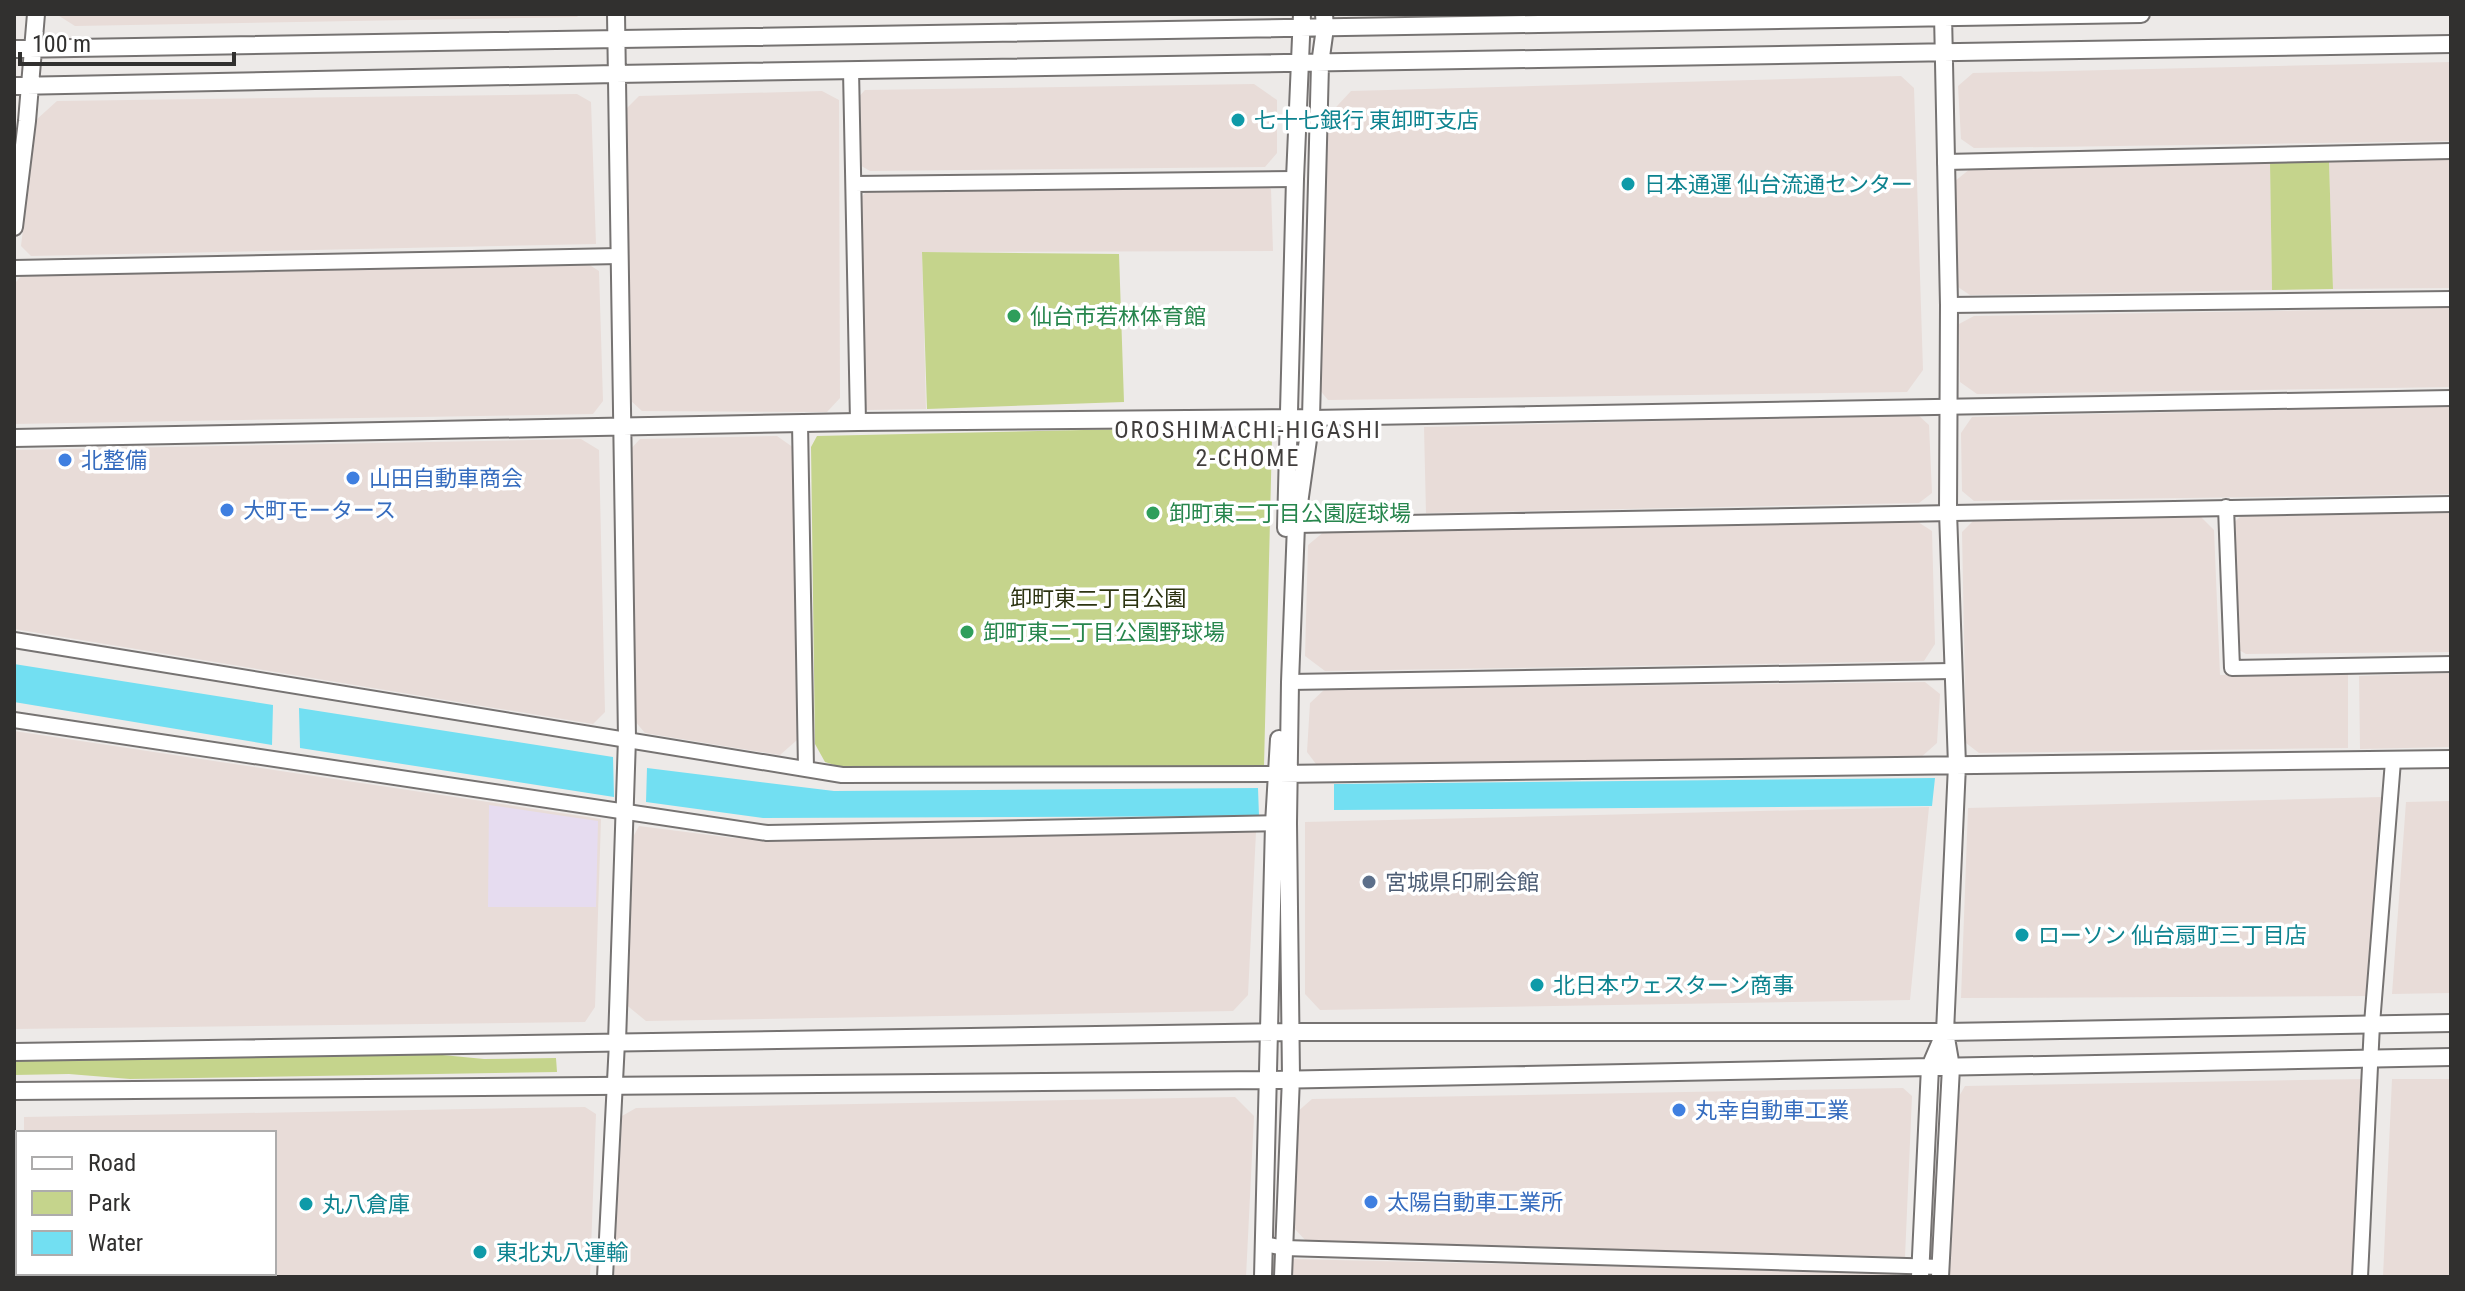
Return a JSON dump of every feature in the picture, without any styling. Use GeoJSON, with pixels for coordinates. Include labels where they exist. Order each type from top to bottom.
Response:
{"type":"FeatureCollection","features":[{"type":"Feature","properties":{"kind":"street"},"geometry":{"type":"LineString","coordinates":[[14,227],[22,86],[32,48],[36,14]]}},
{"type":"Feature","properties":{"kind":"street"},"geometry":{"type":"LineString","coordinates":[[605,1277],[616,1085],[627,738],[616,14]]}},
{"type":"Feature","properties":{"kind":"street"},"geometry":{"type":"LineString","coordinates":[[14,49],[616,39],[1302,21],[2141,14]]}},
{"type":"Feature","properties":{"kind":"street"},"geometry":{"type":"LineString","coordinates":[[1264,1244],[1284,1248],[1940,1272],[1951,1067],[1945,1032],[1957,765],[1948,512],[1949,305],[1943,16]]}},
{"type":"Feature","properties":{"kind":"street"},"geometry":{"type":"LineString","coordinates":[[1263,1277],[1267,1080],[1283,773],[1295,179],[1302,21]]}},
{"type":"Feature","properties":{"kind":"street"},"geometry":{"type":"LineString","coordinates":[[1283,773],[1296,525],[1311,418],[1320,64],[1325,21]]}},
{"type":"Feature","properties":{"kind":"street"},"geometry":{"type":"LineString","coordinates":[[22,86],[2451,44]]}},
{"type":"Feature","properties":{"kind":"street"},"geometry":{"type":"LineString","coordinates":[[851,70],[858,422]]}},
{"type":"Feature","properties":{"kind":"street"},"geometry":{"type":"LineString","coordinates":[[1945,162],[2451,151]]}},
{"type":"Feature","properties":{"kind":"street"},"geometry":{"type":"LineString","coordinates":[[854,184],[1295,179]]}},
{"type":"Feature","properties":{"kind":"street"},"geometry":{"type":"LineString","coordinates":[[14,268],[619,256]]}},
{"type":"Feature","properties":{"kind":"street"},"geometry":{"type":"LineString","coordinates":[[1949,305],[2451,299]]}},
{"type":"Feature","properties":{"kind":"street"},"geometry":{"type":"LineString","coordinates":[[14,438],[2451,398]]}},
{"type":"Feature","properties":{"kind":"street"},"geometry":{"type":"LineString","coordinates":[[800,423],[806,769]]}},
{"type":"Feature","properties":{"kind":"street"},"geometry":{"type":"LineString","coordinates":[[1296,525],[2451,504]]}},
{"type":"Feature","properties":{"kind":"street"},"geometry":{"type":"LineString","coordinates":[[2226,507],[2232,668],[2451,664]]}},
{"type":"Feature","properties":{"kind":"street"},"geometry":{"type":"LineString","coordinates":[[14,640],[842,775],[2451,759]]}},
{"type":"Feature","properties":{"kind":"street"},"geometry":{"type":"LineString","coordinates":[[1290,682],[1952,671]]}},
{"type":"Feature","properties":{"kind":"street"},"geometry":{"type":"LineString","coordinates":[[14,720],[767,833],[1281,824]]}},
{"type":"Feature","properties":{"kind":"street"},"geometry":{"type":"LineString","coordinates":[[2360,1277],[2372,1024],[2393,761]]}},
{"type":"Feature","properties":{"kind":"street"},"geometry":{"type":"LineString","coordinates":[[1281,824],[1291,1077],[1283,1277]]}},
{"type":"Feature","properties":{"kind":"street"},"geometry":{"type":"LineString","coordinates":[[14,1052],[1269,1032],[1945,1032],[2451,1023]]}},
{"type":"Feature","properties":{"kind":"street"},"geometry":{"type":"LineString","coordinates":[[1920,1272],[1930,1067],[1945,1032]]}},
{"type":"Feature","properties":{"kind":"street"},"geometry":{"type":"LineString","coordinates":[[14,1091],[1267,1080],[1291,1077],[2451,1057]]}},
{"type":"Feature","properties":{"kind":"shaded area"},"geometry":{"type":"Polygon","coordinates":[[[56,14],[580,14],[577,17],[75,26],[56,14]]]}},
{"type":"Feature","properties":{"kind":"shaded area"},"geometry":{"type":"Polygon","coordinates":[[[2451,62],[2451,141],[1974,148],[1961,139],[1958,86],[1973,73],[2451,62]]]}},
{"type":"Feature","properties":{"kind":"shaded area"},"geometry":{"type":"Polygon","coordinates":[[[1901,76],[1914,88],[1923,370],[1907,392],[1328,400],[1319,389],[1325,119],[1351,91],[1901,76]]]}},
{"type":"Feature","properties":{"kind":"shaded area"},"geometry":{"type":"Polygon","coordinates":[[[1254,84],[1277,100],[1277,153],[1265,167],[870,171],[858,164],[856,100],[865,90],[1254,84]]]}},
{"type":"Feature","properties":{"kind":"shaded area"},"geometry":{"type":"Polygon","coordinates":[[[822,91],[839,100],[840,398],[827,412],[642,411],[629,399],[626,109],[639,96],[822,91]]]}},
{"type":"Feature","properties":{"kind":"shaded area"},"geometry":{"type":"Polygon","coordinates":[[[577,94],[591,102],[596,244],[31,256],[21,246],[36,120],[57,101],[577,94]]]}},
{"type":"Feature","properties":{"kind":"shaded area"},"geometry":{"type":"Polygon","coordinates":[[[2451,159],[2451,288],[2333,289],[2329,162],[2451,159]]]}},
{"type":"Feature","properties":{"kind":"shaded area"},"geometry":{"type":"Polygon","coordinates":[[[2270,162],[2272,290],[1970,295],[1955,285],[1955,181],[1970,169],[2270,162]]]}},
{"type":"Feature","properties":{"kind":"shaded area"},"geometry":{"type":"Polygon","coordinates":[[[1262,185],[1271,189],[1273,251],[922,252],[926,409],[867,410],[859,401],[858,201],[866,192],[1262,185]]]}},
{"type":"Feature","properties":{"kind":"shaded area"},"geometry":{"type":"Polygon","coordinates":[[[588,264],[599,271],[603,401],[593,414],[14,424],[14,305],[16,282],[24,273],[588,264]]]}},
{"type":"Feature","properties":{"kind":"shaded area"},"geometry":{"type":"Polygon","coordinates":[[[2451,308],[2451,387],[1977,394],[1960,382],[1959,324],[1974,316],[2451,308]]]}},
{"type":"Feature","properties":{"kind":"shaded area"},"geometry":{"type":"Polygon","coordinates":[[[2451,406],[2451,494],[1974,501],[1962,491],[1961,433],[1972,417],[2451,406]]]}},
{"type":"Feature","properties":{"kind":"shaded area"},"geometry":{"type":"Polygon","coordinates":[[[1918,415],[1929,425],[1932,493],[1919,503],[1426,513],[1424,427],[1918,415]]]}},
{"type":"Feature","properties":{"kind":"shaded area"},"geometry":{"type":"Polygon","coordinates":[[[777,436],[794,448],[797,740],[780,755],[645,733],[634,720],[628,452],[640,439],[777,436]]]}},
{"type":"Feature","properties":{"kind":"shaded area"},"geometry":{"type":"Polygon","coordinates":[[[581,439],[599,450],[605,712],[593,724],[14,629],[14,450],[581,439]]]}},
{"type":"Feature","properties":{"kind":"shaded area"},"geometry":{"type":"Polygon","coordinates":[[[2451,513],[2451,652],[2246,654],[2234,647],[2230,526],[2241,516],[2451,513]]]}},
{"type":"Feature","properties":{"kind":"shaded area"},"geometry":{"type":"Polygon","coordinates":[[[2199,515],[2214,530],[2220,675],[2348,673],[2348,748],[1979,753],[1966,743],[1962,532],[1974,520],[2199,515]]]}},
{"type":"Feature","properties":{"kind":"shaded area"},"geometry":{"type":"Polygon","coordinates":[[[1918,522],[1932,531],[1935,644],[1924,661],[1325,671],[1305,656],[1308,545],[1325,531],[1918,522]]]}},
{"type":"Feature","properties":{"kind":"shaded area"},"geometry":{"type":"Polygon","coordinates":[[[2451,673],[2451,747],[2360,749],[2359,676],[2451,673]]]}},
{"type":"Feature","properties":{"kind":"shaded area"},"geometry":{"type":"Polygon","coordinates":[[[1925,682],[1940,694],[1937,743],[1919,759],[1316,764],[1307,752],[1310,703],[1324,690],[1925,682]]]}},
{"type":"Feature","properties":{"kind":"shaded area"},"geometry":{"type":"Polygon","coordinates":[[[14,731],[601,819],[595,1007],[585,1022],[14,1029],[14,731]]]}},
{"type":"Feature","properties":{"kind":"shaded area"},"geometry":{"type":"Polygon","coordinates":[[[2382,797],[2370,996],[1961,998],[1968,808],[2382,797]]]}},
{"type":"Feature","properties":{"kind":"shaded area"},"geometry":{"type":"Polygon","coordinates":[[[2451,801],[2451,993],[2392,994],[2406,802],[2451,801]]]}},
{"type":"Feature","properties":{"kind":"shaded area"},"geometry":{"type":"Polygon","coordinates":[[[489,805],[598,821],[596,907],[488,907],[489,805]]]}},
{"type":"Feature","properties":{"kind":"shaded area"},"geometry":{"type":"Polygon","coordinates":[[[1929,807],[1910,1000],[1320,1010],[1305,994],[1305,822],[1929,807]]]}},
{"type":"Feature","properties":{"kind":"shaded area"},"geometry":{"type":"Polygon","coordinates":[[[639,826],[733,838],[1256,832],[1248,995],[1233,1011],[646,1021],[624,1003],[632,839],[639,826]]]}},
{"type":"Feature","properties":{"kind":"shaded area"},"geometry":{"type":"Polygon","coordinates":[[[2364,1079],[2352,1277],[1947,1277],[1958,1098],[1965,1086],[2364,1079]]]}},
{"type":"Feature","properties":{"kind":"shaded area"},"geometry":{"type":"Polygon","coordinates":[[[2392,1079],[2451,1079],[2451,1277],[2383,1277],[2392,1079]]]}},
{"type":"Feature","properties":{"kind":"shaded area"},"geometry":{"type":"Polygon","coordinates":[[[1903,1088],[1912,1096],[1905,1257],[1307,1242],[1292,1226],[1296,1113],[1312,1099],[1903,1088]]]}},
{"type":"Feature","properties":{"kind":"shaded area"},"geometry":{"type":"Polygon","coordinates":[[[1235,1097],[1254,1116],[1246,1277],[614,1277],[622,1116],[636,1108],[1235,1097]]]}},
{"type":"Feature","properties":{"kind":"shaded area"},"geometry":{"type":"Polygon","coordinates":[[[585,1107],[596,1114],[590,1277],[14,1277],[14,1204],[16,1275],[276,1275],[276,1131],[24,1131],[24,1117],[585,1107]]]}},
{"type":"Feature","properties":{"kind":"shaded area"},"geometry":{"type":"Polygon","coordinates":[[[1292,1259],[1896,1273],[1896,1277],[1291,1277],[1292,1259]]]}},
{"type":"Feature","properties":{"kind":"green space"},"geometry":{"type":"Polygon","coordinates":[[[2270,162],[2329,162],[2333,289],[2272,290],[2270,162]]]}},
{"type":"Feature","properties":{"kind":"green space"},"geometry":{"type":"Polygon","coordinates":[[[922,252],[1119,254],[1124,402],[927,409],[922,252]]]}},
{"type":"Feature","properties":{"kind":"green space","name":"卸町東二丁目公園"},"geometry":{"type":"Polygon","coordinates":[[[1264,426],[1272,438],[1264,766],[844,768],[825,762],[815,744],[811,447],[817,436],[1264,426]]]}},
{"type":"Feature","properties":{"kind":"green space"},"geometry":{"type":"Polygon","coordinates":[[[432,1054],[484,1059],[556,1058],[557,1072],[130,1079],[69,1074],[14,1075],[14,1060],[432,1054]]]}},
{"type":"Feature","properties":{"kind":"water"},"geometry":{"type":"Polygon","coordinates":[[[14,664],[273,705],[272,745],[14,702],[14,664]]]}},
{"type":"Feature","properties":{"kind":"water"},"geometry":{"type":"Polygon","coordinates":[[[299,708],[613,757],[614,797],[300,748],[299,708]]]}},
{"type":"Feature","properties":{"kind":"water"},"geometry":{"type":"Polygon","coordinates":[[[647,768],[834,791],[1258,788],[1259,816],[763,818],[646,802],[647,768]]]}},
{"type":"Feature","properties":{"kind":"water"},"geometry":{"type":"Polygon","coordinates":[[[1935,778],[1932,806],[1334,810],[1334,784],[1935,778]]]}},
{"type":"Feature","properties":{"kind":"place","name":"七十七銀行 東卸町支店"},"geometry":{"type":"Point","coordinates":[1238,120]}},
{"type":"Feature","properties":{"kind":"place","name":"日本通運 仙台流通センター"},"geometry":{"type":"Point","coordinates":[1628,184]}},
{"type":"Feature","properties":{"kind":"place","name":"仙台市若林体育館"},"geometry":{"type":"Point","coordinates":[1014,316]}},
{"type":"Feature","properties":{"kind":"place","name":"北整備"},"geometry":{"type":"Point","coordinates":[65,460]}},
{"type":"Feature","properties":{"kind":"place","name":"山田自動車商会"},"geometry":{"type":"Point","coordinates":[353,478]}},
{"type":"Feature","properties":{"kind":"place","name":"大町モータース"},"geometry":{"type":"Point","coordinates":[227,510]}},
{"type":"Feature","properties":{"kind":"place","name":"卸町東二丁目公園庭球場"},"geometry":{"type":"Point","coordinates":[1153,513]}},
{"type":"Feature","properties":{"kind":"place","name":"卸町東二丁目公園野球場"},"geometry":{"type":"Point","coordinates":[967,632]}},
{"type":"Feature","properties":{"kind":"place","name":"宮城県印刷会館"},"geometry":{"type":"Point","coordinates":[1369,882]}},
{"type":"Feature","properties":{"kind":"place","name":"ローソン 仙台扇町三丁目店"},"geometry":{"type":"Point","coordinates":[2022,935]}},
{"type":"Feature","properties":{"kind":"place","name":"北日本ウェスターン商事"},"geometry":{"type":"Point","coordinates":[1537,985]}},
{"type":"Feature","properties":{"kind":"place","name":"丸幸自動車工業"},"geometry":{"type":"Point","coordinates":[1679,1110]}},
{"type":"Feature","properties":{"kind":"place","name":"太陽自動車工業所"},"geometry":{"type":"Point","coordinates":[1371,1202]}},
{"type":"Feature","properties":{"kind":"place","name":"丸八倉庫"},"geometry":{"type":"Point","coordinates":[306,1204]}},
{"type":"Feature","properties":{"kind":"place","name":"東北丸八運輸"},"geometry":{"type":"Point","coordinates":[480,1252]}},
{"type":"Feature","properties":{"kind":"district","name":"OROSHIMACHI-HIGASHI 2-CHOME"},"geometry":{"type":"Point","coordinates":[1248,444]}}]}
